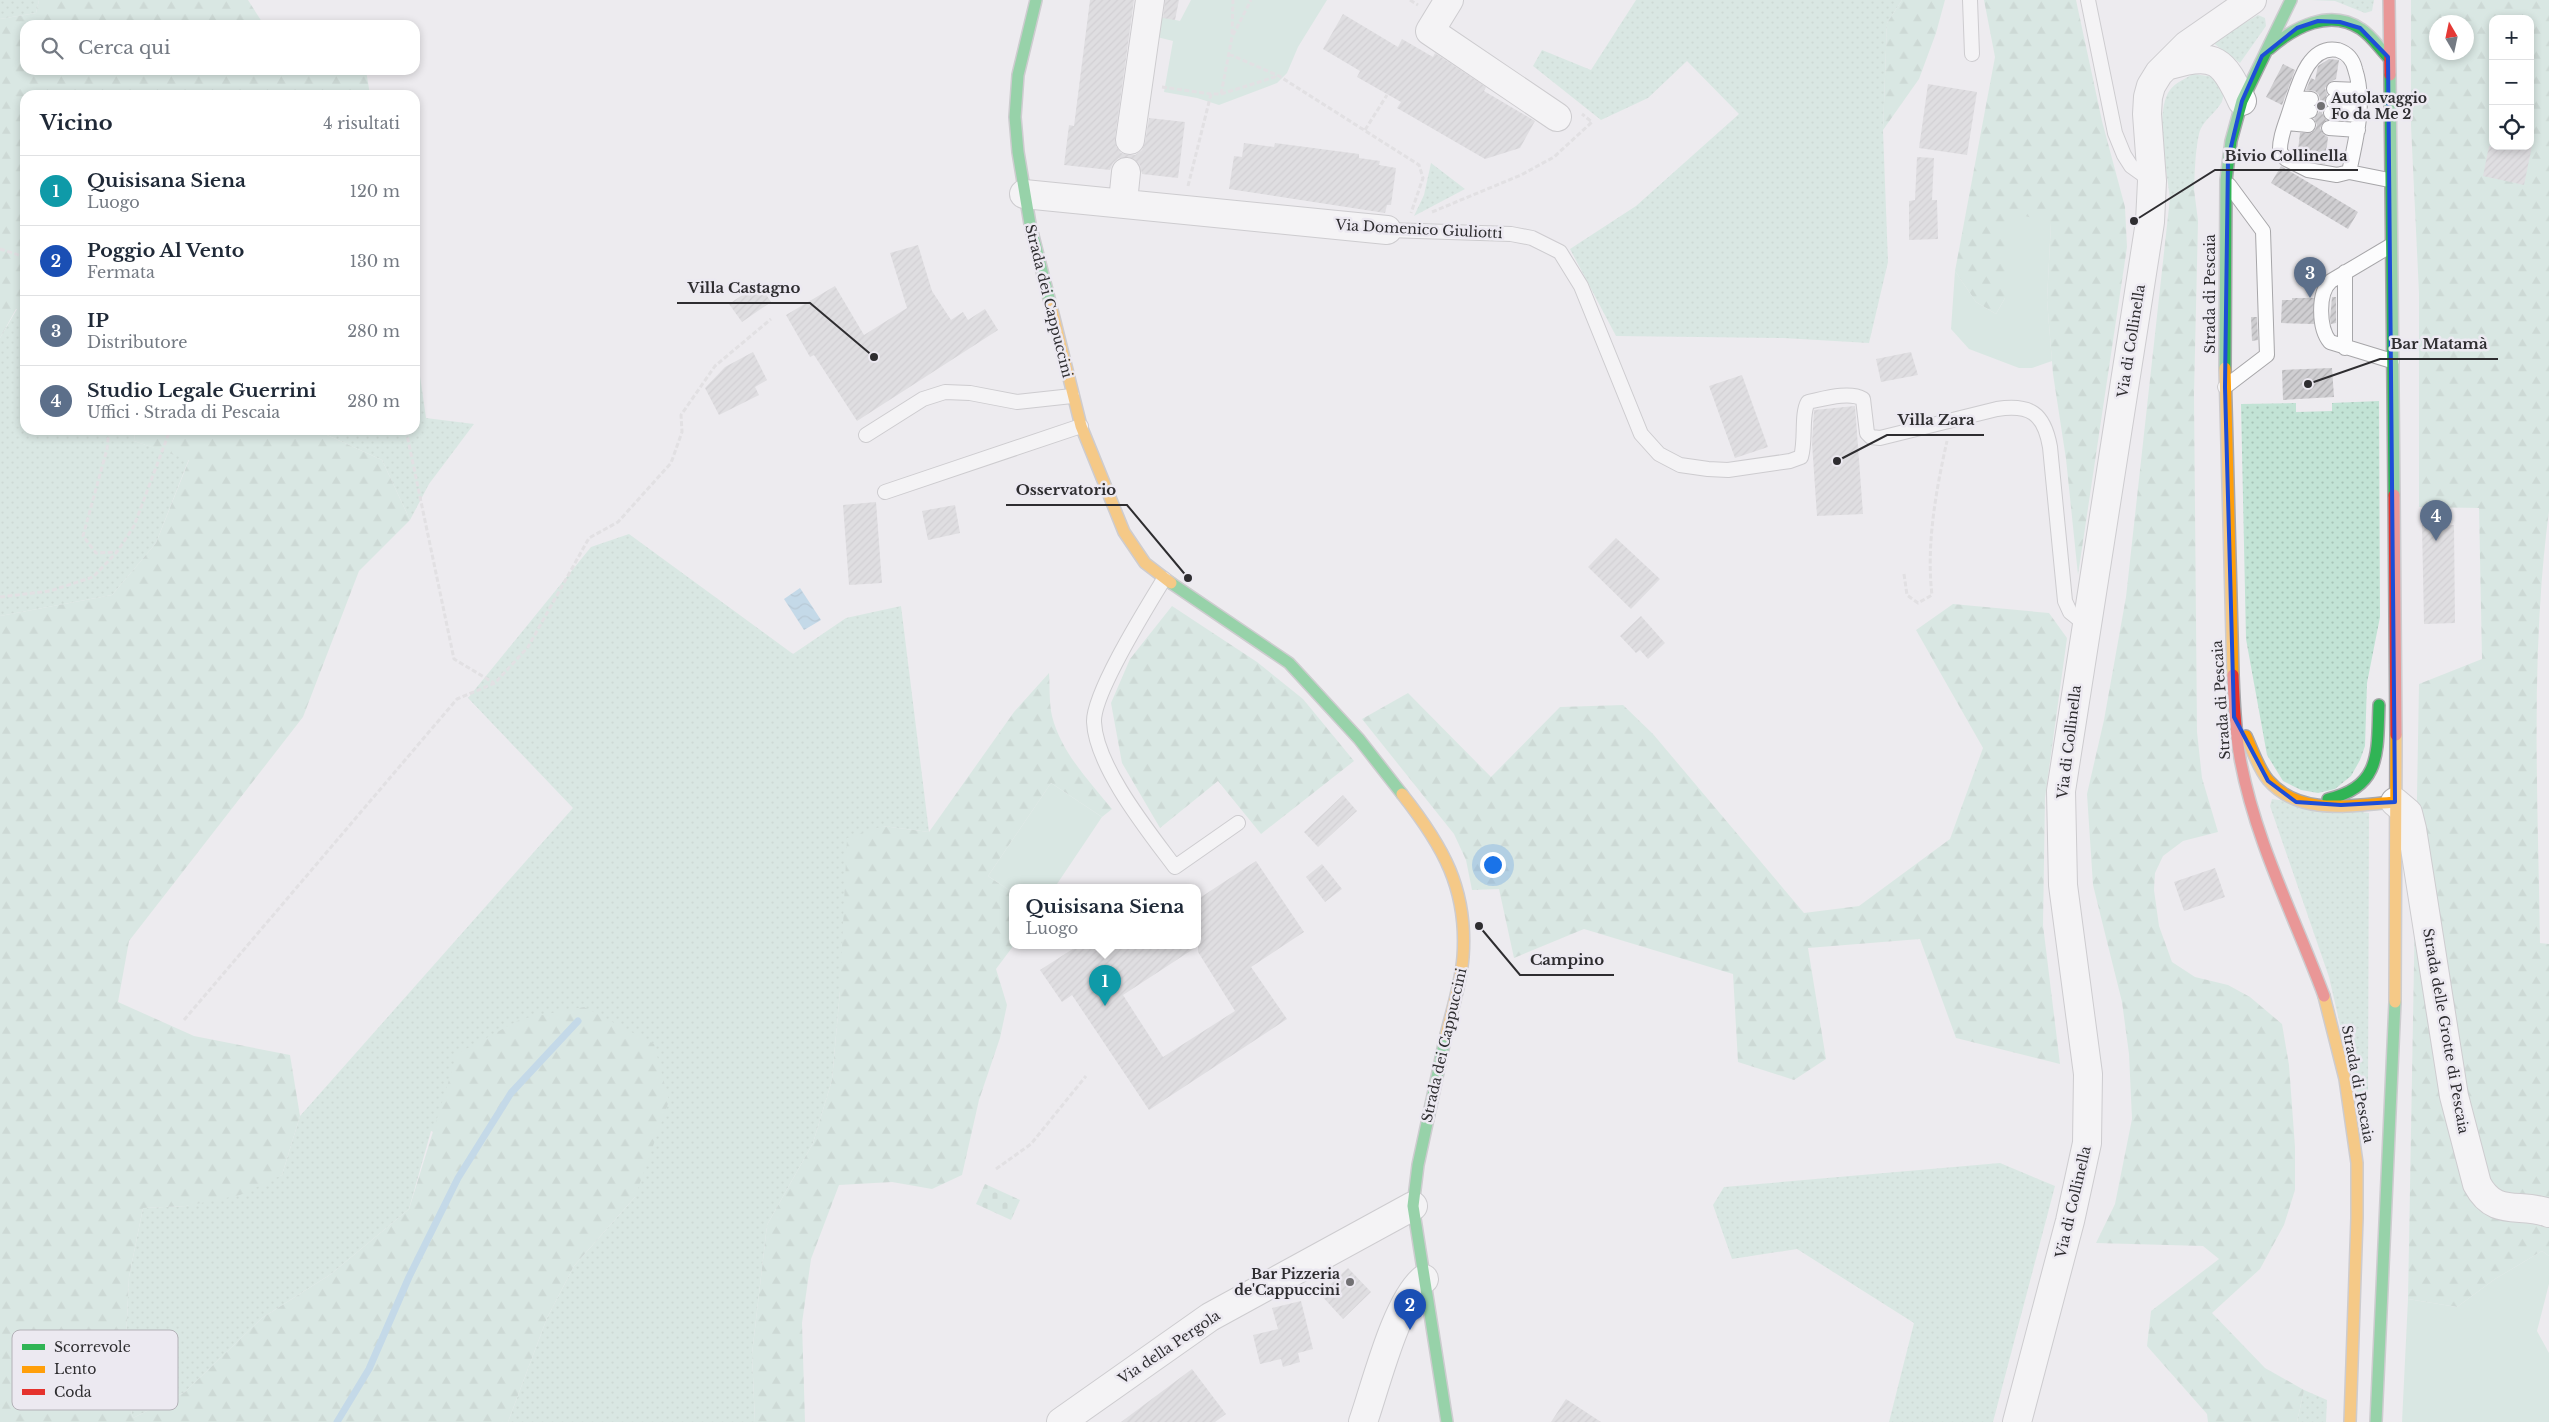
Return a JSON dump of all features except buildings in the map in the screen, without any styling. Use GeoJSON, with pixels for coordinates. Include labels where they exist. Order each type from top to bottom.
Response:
{"type":"FeatureCollection","features":[{"type":"Feature","properties":{"kind":"main road","name":"Strada dei Cappuccini"},"geometry":{"type":"LineString","coordinates":[[1036,0],[1024,46],[1016,98],[1016,134],[1024,194],[1072,396],[1081,426],[1124,532],[1145,563],[1164,579],[1289,663],[1308,681],[1359,739],[1423,820],[1441,847],[1450,866],[1462,916],[1463,958],[1418,1165],[1412,1206],[1447,1422]]}},
{"type":"Feature","properties":{"kind":"main road","name":"Strada di Pescaia"},"geometry":{"type":"LineString","coordinates":[[2376,1422],[2388,1129],[2395,1024],[2396,655],[2389,180],[2389,0]]}},
{"type":"Feature","properties":{"kind":"main road","name":"Strada di Pescaia"},"geometry":{"type":"LineString","coordinates":[[2293,4],[2262,56],[2242,101],[2232,142],[2226,180],[2225,387],[2234,718],[2239,761],[2253,809],[2327,1006],[2336,1037],[2349,1101],[2358,1172],[2350,1422]]}},
{"type":"Feature","properties":{"kind":"main road"},"geometry":{"type":"LineString","coordinates":[[2320,8],[2343,14],[2360,28],[2388,57]]}},
{"type":"Feature","properties":{"kind":"main road"},"geometry":{"type":"LineString","coordinates":[[2262,56],[2283,36],[2306,24],[2328,21],[2360,28]]}},
{"type":"Feature","properties":{"kind":"main road"},"geometry":{"type":"LineString","coordinates":[[2384,679],[2396,655]]}},
{"type":"Feature","properties":{"kind":"main road"},"geometry":{"type":"LineString","coordinates":[[2296,802],[2345,796],[2364,783],[2374,762],[2380,696]]}},
{"type":"Feature","properties":{"kind":"main road"},"geometry":{"type":"LineString","coordinates":[[2234,718],[2268,780],[2284,796],[2296,802],[2341,805],[2395,802]]}},
{"type":"Feature","properties":{"kind":"street"},"geometry":{"type":"LineString","coordinates":[[1130,140],[1150,0]]}},
{"type":"Feature","properties":{"kind":"street"},"geometry":{"type":"LineString","coordinates":[[1449,0],[1430,31],[1566,114]]}},
{"type":"Feature","properties":{"kind":"street","name":"Via di Collinella"},"geometry":{"type":"LineString","coordinates":[[2017,1422],[2072,1213],[2087,1143],[2088,1074],[2063,885],[2061,820],[2065,761],[2150,222],[2152,181],[2148,97],[2154,80],[2187,45],[2243,6],[2293,4]]}},
{"type":"Feature","properties":{"kind":"street"},"geometry":{"type":"LineString","coordinates":[[2170,65],[2194,59],[2217,63],[2227,71],[2242,101]]}},
{"type":"Feature","properties":{"kind":"street"},"geometry":{"type":"LineString","coordinates":[[1123,202],[1126,172]]}},
{"type":"Feature","properties":{"kind":"street","name":"Via Domenico Giuliotti"},"geometry":{"type":"LineString","coordinates":[[1024,194],[1123,202],[1387,230]]}},
{"type":"Feature","properties":{"kind":"street","name":"Strada delle Grotte di Pescaia"},"geometry":{"type":"LineString","coordinates":[[2395,802],[2408,812],[2412,829],[2454,1096],[2477,1184],[2483,1195],[2495,1205],[2549,1213]]}},
{"type":"Feature","properties":{"kind":"street","name":"Via della Pergola"},"geometry":{"type":"LineString","coordinates":[[1061,1422],[1210,1317],[1412,1206]]}},
{"type":"Feature","properties":{"kind":"street"},"geometry":{"type":"LineString","coordinates":[[1364,1422],[1401,1310],[1414,1288],[1424,1279]]}},
{"type":"Feature","properties":{"kind":"lane"},"geometry":{"type":"LineString","coordinates":[[1970,0],[1972,54]]}},
{"type":"Feature","properties":{"kind":"lane"},"geometry":{"type":"LineString","coordinates":[[2088,0],[2115,133],[2131,166],[2152,181]]}},
{"type":"Feature","properties":{"kind":"lane"},"geometry":{"type":"LineString","coordinates":[[2349,172],[2358,130],[2359,103],[2355,67],[2349,56],[2333,50],[2317,54],[2292,104],[2280,152],[2286,159],[2308,170],[2319,173],[2337,175],[2349,172],[2389,180]]}},
{"type":"Feature","properties":{"kind":"lane"},"geometry":{"type":"LineString","coordinates":[[2332,108],[2359,103]]}},
{"type":"Feature","properties":{"kind":"lane"},"geometry":{"type":"LineString","coordinates":[[2332,108],[2359,103]]}},
{"type":"Feature","properties":{"kind":"lane"},"geometry":{"type":"LineString","coordinates":[[2292,104],[2310,106],[2292,104]]}},
{"type":"Feature","properties":{"kind":"lane"},"geometry":{"type":"LineString","coordinates":[[2332,108],[2358,130]]}},
{"type":"Feature","properties":{"kind":"lane"},"geometry":{"type":"LineString","coordinates":[[2225,387],[2266,355],[2264,230],[2226,180]]}},
{"type":"Feature","properties":{"kind":"lane","name":"Via Domenico Giuliotti"},"geometry":{"type":"LineString","coordinates":[[1387,230],[1511,234],[1532,238],[1560,252],[1582,286],[1641,434],[1659,454],[1680,465],[1728,470],[1790,461],[1801,457],[1805,443],[1804,408],[1808,402],[1814,400],[1852,395],[1863,399],[1867,433],[1871,437],[1880,438],[1951,421]]}},
{"type":"Feature","properties":{"kind":"lane"},"geometry":{"type":"LineString","coordinates":[[2390,246],[2326,285],[2322,296],[2324,334],[2330,342],[2392,361]]}},
{"type":"Feature","properties":{"kind":"lane"},"geometry":{"type":"LineString","coordinates":[[2345,272],[2345,348]]}},
{"type":"Feature","properties":{"kind":"lane"},"geometry":{"type":"LineString","coordinates":[[866,435],[922,399],[945,392],[970,393],[1017,402],[1072,396]]}},
{"type":"Feature","properties":{"kind":"lane"},"geometry":{"type":"LineString","coordinates":[[1951,421],[2015,407],[2029,410],[2039,418],[2047,432],[2050,446],[2065,601],[2070,612],[2086,625]]}},
{"type":"Feature","properties":{"kind":"lane"},"geometry":{"type":"LineString","coordinates":[[885,492],[1081,426]]}},
{"type":"Feature","properties":{"kind":"lane"},"geometry":{"type":"LineString","coordinates":[[1164,579],[1113,668],[1097,703],[1094,723],[1099,742],[1120,790],[1175,867],[1238,823]]}},
{"type":"Feature","properties":{"kind":"path"},"geometry":{"type":"LineString","coordinates":[[1221,94],[1232,37],[1234,0]]}},
{"type":"Feature","properties":{"kind":"path"},"geometry":{"type":"LineString","coordinates":[[1232,37],[1251,0]]}},
{"type":"Feature","properties":{"kind":"path"},"geometry":{"type":"LineString","coordinates":[[1410,0],[1418,6]]}},
{"type":"Feature","properties":{"kind":"path"},"geometry":{"type":"LineString","coordinates":[[1229,54],[1279,76],[1415,162],[1423,173],[1421,188],[1411,213],[1402,225],[1387,230]]}},
{"type":"Feature","properties":{"kind":"path"},"geometry":{"type":"LineString","coordinates":[[1164,87],[1221,94],[1279,76]]}},
{"type":"Feature","properties":{"kind":"path"},"geometry":{"type":"LineString","coordinates":[[1182,209],[1211,94]]}},
{"type":"Feature","properties":{"kind":"path"},"geometry":{"type":"LineString","coordinates":[[1365,130],[1387,95]]}},
{"type":"Feature","properties":{"kind":"path"},"geometry":{"type":"LineString","coordinates":[[1427,214],[1522,175],[1554,157],[1592,122],[1566,114]]}},
{"type":"Feature","properties":{"kind":"path"},"geometry":{"type":"LineString","coordinates":[[0,249],[20,255]]}},
{"type":"Feature","properties":{"kind":"path"},"geometry":{"type":"LineString","coordinates":[[184,1020],[457,698],[495,683],[528,647],[589,538],[618,522],[671,463],[682,432],[681,415],[715,366],[771,319]]}},
{"type":"Feature","properties":{"kind":"path"},"geometry":{"type":"LineString","coordinates":[[1904,574],[1907,594],[1918,604],[1932,595],[1929,571],[1938,492],[1951,421]]}},
{"type":"Feature","properties":{"kind":"path"},"geometry":{"type":"LineString","coordinates":[[108,435],[107,449],[83,536],[96,553],[117,552]]}},
{"type":"Feature","properties":{"kind":"path"},"geometry":{"type":"LineString","coordinates":[[0,597],[50,591],[93,577],[117,552],[134,526],[168,435]]}},
{"type":"Feature","properties":{"kind":"path"},"geometry":{"type":"LineString","coordinates":[[407,435],[454,660],[495,683]]}},
{"type":"Feature","properties":{"kind":"path"},"geometry":{"type":"LineString","coordinates":[[996,1169],[1032,1144],[1086,1076]]}},
{"type":"Feature","properties":{"kind":"highlighted area"},"geometry":{"type":"Polygon","coordinates":[[[2318,21],[2340,22],[2360,28],[2388,57],[2395,802],[2341,805],[2296,802],[2268,781],[2234,717],[2225,387],[2228,159],[2242,101],[2262,56],[2297,28],[2318,21]]]}},
{"type":"Feature","properties":{"kind":"green space"},"geometry":{"type":"Polygon","coordinates":[[[0,0],[39,0],[36,13],[0,19],[0,0]]]}},
{"type":"Feature","properties":{"kind":"green space"},"geometry":{"type":"Polygon","coordinates":[[[39,0],[248,0],[261,20],[20,20],[20,75],[367,75],[369,90],[20,90],[20,309],[16,309],[0,338],[0,19],[36,13],[39,0]]]}},
{"type":"Feature","properties":{"kind":"green space"},"geometry":{"type":"Polygon","coordinates":[[[1191,0],[1327,0],[1298,47],[1287,73],[1277,83],[1219,105],[1197,98],[1164,92],[1173,41],[1153,36],[1157,16],[1180,21],[1191,0]]]}},
{"type":"Feature","properties":{"kind":"green space"},"geometry":{"type":"Polygon","coordinates":[[[1636,0],[1902,0],[1887,23],[1883,130],[1888,262],[1869,343],[1783,338],[1616,336],[1570,249],[1636,206],[1739,114],[1687,61],[1648,98],[1601,120],[1533,66],[1542,50],[1591,70],[1636,0]]]}},
{"type":"Feature","properties":{"kind":"green space"},"geometry":{"type":"Polygon","coordinates":[[[1902,0],[1945,0],[1936,33],[1919,79],[1883,130],[1887,23],[1902,0]]]}},
{"type":"Feature","properties":{"kind":"green space"},"geometry":{"type":"Polygon","coordinates":[[[1984,0],[2076,0],[2102,121],[2125,207],[2127,247],[2078,575],[2066,459],[2053,374],[2047,300],[2051,223],[2005,244],[2005,298],[1996,314],[1976,302],[1955,271],[1995,57],[1984,0]]]}},
{"type":"Feature","properties":{"kind":"green space"},"geometry":{"type":"Polygon","coordinates":[[[2311,0],[2374,0],[2372,11],[2365,13],[2335,1],[2311,0]]]}},
{"type":"Feature","properties":{"kind":"green space"},"geometry":{"type":"Polygon","coordinates":[[[2411,0],[2549,0],[2549,511],[2539,619],[2537,781],[2540,943],[2549,944],[2549,1256],[2542,1251],[2495,1279],[2457,1307],[2408,1299],[2419,684],[2482,659],[2479,508],[2419,507],[2419,293],[2411,126],[2411,0]]]}},
{"type":"Feature","properties":{"kind":"green space"},"geometry":{"type":"Polygon","coordinates":[[[2258,15],[2265,18],[2266,26],[2240,63],[2212,42],[2258,15]]]}},
{"type":"Feature","properties":{"kind":"green space"},"geometry":{"type":"Polygon","coordinates":[[[2193,74],[2216,77],[2222,87],[2222,102],[2202,126],[2199,134],[2194,189],[2170,198],[2162,127],[2165,100],[2172,87],[2193,74]]]}},
{"type":"Feature","properties":{"kind":"green space"},"geometry":{"type":"Polygon","coordinates":[[[1431,163],[1465,189],[1414,216],[1424,195],[1431,163]]]}},
{"type":"Feature","properties":{"kind":"green space"},"geometry":{"type":"Polygon","coordinates":[[[2194,189],[2198,221],[2194,395],[2197,732],[2202,778],[2218,832],[2183,841],[2163,856],[2155,873],[2154,890],[2159,926],[2172,962],[2195,977],[2228,985],[2250,997],[2282,1024],[2289,1065],[2295,1147],[2295,1190],[2284,1225],[2260,1269],[2212,1313],[2265,1368],[2304,1390],[2297,1422],[2208,1422],[2207,1414],[2147,1346],[2151,1311],[2219,1259],[2203,1246],[2096,1243],[2115,1204],[2132,1119],[2129,1054],[2122,1002],[2093,885],[2087,794],[2104,720],[2126,597],[2170,198],[2194,189]]]}},
{"type":"Feature","properties":{"kind":"green space"},"geometry":{"type":"Polygon","coordinates":[[[2025,216],[2051,223],[2047,300],[2052,361],[2032,368],[2019,368],[1969,349],[1951,329],[1955,271],[1976,302],[1996,314],[2005,298],[2005,244],[2010,225],[2025,216]]]}},
{"type":"Feature","properties":{"kind":"green space"},"geometry":{"type":"Polygon","coordinates":[[[17,309],[20,309],[20,435],[135,435],[134,441],[189,459],[156,543],[112,595],[0,616],[0,338],[17,309]]]}},
{"type":"Feature","properties":{"kind":"green space"},"geometry":{"type":"Polygon","coordinates":[[[420,376],[426,418],[474,424],[429,484],[410,520],[382,460],[327,435],[420,435],[420,376]]]}},
{"type":"Feature","properties":{"kind":"green space"},"geometry":{"type":"Polygon","coordinates":[[[2379,401],[2380,617],[2367,683],[2365,746],[2351,776],[2335,789],[2318,793],[2301,790],[2283,781],[2267,755],[2246,639],[2241,404],[2296,403],[2296,412],[2332,411],[2332,403],[2379,401]]]}},
{"type":"Feature","properties":{"kind":"green space"},"geometry":{"type":"Polygon","coordinates":[[[135,435],[327,435],[382,460],[410,520],[359,571],[303,717],[129,941],[118,1002],[194,1036],[290,1055],[300,1116],[282,1175],[240,1195],[186,1206],[143,1208],[129,1277],[126,1330],[12,1330],[12,1410],[131,1410],[133,1418],[149,1410],[178,1410],[178,1396],[185,1392],[262,1318],[331,1274],[409,1209],[457,1054],[521,1019],[584,1007],[654,1044],[669,1101],[635,1197],[574,1266],[547,1318],[508,1422],[0,1422],[0,616],[112,595],[156,543],[189,460],[134,441],[135,435]]]}},
{"type":"Feature","properties":{"kind":"green space"},"geometry":{"type":"Polygon","coordinates":[[[629,534],[793,654],[846,618],[901,606],[929,832],[883,826],[840,991],[832,1080],[813,1143],[767,1225],[752,1354],[755,1422],[508,1422],[547,1318],[574,1266],[635,1197],[431,1131],[409,1209],[331,1274],[262,1318],[185,1392],[178,1396],[178,1330],[126,1330],[129,1277],[143,1208],[186,1206],[282,1175],[300,1116],[573,808],[468,698],[591,547],[629,534]]]}},
{"type":"Feature","properties":{"kind":"green space"},"geometry":{"type":"Polygon","coordinates":[[[1953,604],[2049,613],[2067,638],[2045,798],[2043,925],[2060,1064],[1956,1038],[1920,939],[1808,948],[1826,1059],[1794,1080],[1738,1062],[1733,974],[1584,929],[1514,958],[1499,889],[1472,890],[1466,860],[1454,834],[1362,719],[1408,693],[1491,777],[1560,707],[1623,705],[1653,734],[1804,913],[1859,906],[1950,839],[1983,748],[1916,630],[1953,604]]]}},
{"type":"Feature","properties":{"kind":"green space"},"geometry":{"type":"Polygon","coordinates":[[[1172,606],[1257,662],[1303,699],[1354,761],[1261,834],[1218,781],[1160,828],[1122,763],[1111,703],[1130,659],[1172,606]]]}},
{"type":"Feature","properties":{"kind":"green space"},"geometry":{"type":"Polygon","coordinates":[[[1049,673],[1051,711],[1062,742],[1085,777],[1112,809],[1102,817],[1051,783],[988,876],[1009,890],[1009,949],[1011,949],[996,969],[1007,1005],[1000,1038],[979,1100],[962,1175],[932,1189],[892,1182],[839,1185],[811,1259],[802,1323],[805,1422],[755,1422],[752,1354],[767,1225],[813,1143],[832,1080],[840,991],[847,838],[883,826],[929,832],[1014,712],[1049,673]]]}},
{"type":"Feature","properties":{"kind":"green space"},"geometry":{"type":"Polygon","coordinates":[[[1051,783],[1102,817],[1057,884],[1009,884],[1009,890],[988,876],[1051,783]]]}},
{"type":"Feature","properties":{"kind":"green space"},"geometry":{"type":"Polygon","coordinates":[[[2272,799],[2369,813],[2368,1100],[2359,1107],[2329,977],[2270,806],[2272,799]]]}},
{"type":"Feature","properties":{"kind":"green space"},"geometry":{"type":"Polygon","coordinates":[[[2000,1163],[2055,1186],[1993,1422],[1889,1422],[1914,1323],[1797,1249],[1732,1259],[1713,1205],[1724,1187],[2000,1163]]]}},
{"type":"Feature","properties":{"kind":"green space"},"geometry":{"type":"Polygon","coordinates":[[[985,1184],[1020,1200],[1011,1220],[976,1204],[985,1184]]]}},
{"type":"Feature","properties":{"kind":"green space"},"geometry":{"type":"Polygon","coordinates":[[[2542,1251],[2549,1256],[2549,1284],[2537,1331],[2549,1353],[2549,1422],[2402,1422],[2408,1299],[2457,1307],[2495,1279],[2542,1251]]]}},
{"type":"Feature","properties":{"kind":"green space"},"geometry":{"type":"Polygon","coordinates":[[[2304,1390],[2327,1400],[2326,1422],[2297,1422],[2304,1390]]]}},
{"type":"Feature","properties":{"kind":"green space"},"geometry":{"type":"Polygon","coordinates":[[[131,1410],[149,1410],[133,1418],[131,1410]]]}},
{"type":"Feature","properties":{"kind":"water"},"geometry":{"type":"Polygon","coordinates":[[[800,588],[821,620],[804,630],[784,599],[800,588]]]}},
{"type":"Feature","properties":{"kind":"waterway"},"geometry":{"type":"LineString","coordinates":[[337,1422],[369,1369],[409,1277],[458,1178],[511,1093],[578,1021]]}},
{"type":"Feature","properties":{"kind":"traffic: fast"},"geometry":{"type":"LineString","coordinates":[[1036,0],[1018,75],[1015,117],[1018,152],[1030,224],[1051,306]]}},
{"type":"Feature","properties":{"kind":"traffic: fast"},"geometry":{"type":"LineString","coordinates":[[2225,368],[2226,180],[2231,141],[2242,101],[2291,0]]}},
{"type":"Feature","properties":{"kind":"traffic: fast"},"geometry":{"type":"LineString","coordinates":[[2269,49],[2301,27],[2325,20],[2337,20],[2361,29],[2388,57]]}},
{"type":"Feature","properties":{"kind":"traffic: fast"},"geometry":{"type":"LineString","coordinates":[[2390,75],[2394,495]]}},
{"type":"Feature","properties":{"kind":"traffic: fast"},"geometry":{"type":"LineString","coordinates":[[1171,583],[1289,663],[1359,739],[1402,794]]}},
{"type":"Feature","properties":{"kind":"traffic: fast"},"geometry":{"type":"LineString","coordinates":[[2328,799],[2346,793],[2358,786],[2367,776],[2373,765],[2378,737],[2379,705]]}},
{"type":"Feature","properties":{"kind":"traffic: fast"},"geometry":{"type":"LineString","coordinates":[[2376,1422],[2395,1002]]}},
{"type":"Feature","properties":{"kind":"traffic: fast"},"geometry":{"type":"LineString","coordinates":[[1446,1035],[1418,1165],[1413,1206],[1447,1422]]}},
{"type":"Feature","properties":{"kind":"traffic: slow"},"geometry":{"type":"LineString","coordinates":[[1051,306],[1081,426],[1124,532],[1145,563],[1171,583]]}},
{"type":"Feature","properties":{"kind":"traffic: slow"},"geometry":{"type":"LineString","coordinates":[[2225,368],[2233,675]]}},
{"type":"Feature","properties":{"kind":"traffic: slow"},"geometry":{"type":"LineString","coordinates":[[2395,1002],[2396,735]]}},
{"type":"Feature","properties":{"kind":"traffic: slow"},"geometry":{"type":"LineString","coordinates":[[2246,736],[2264,775],[2281,792],[2295,799],[2311,804],[2328,806],[2395,802]]}},
{"type":"Feature","properties":{"kind":"traffic: slow"},"geometry":{"type":"LineString","coordinates":[[1402,794],[1441,850],[1457,889],[1461,910],[1463,933],[1462,967],[1446,1035]]}},
{"type":"Feature","properties":{"kind":"traffic: slow"},"geometry":{"type":"LineString","coordinates":[[2324,996],[2345,1079],[2357,1163],[2350,1422]]}},
{"type":"Feature","properties":{"kind":"traffic: jam"},"geometry":{"type":"LineString","coordinates":[[2389,0],[2390,75]]}},
{"type":"Feature","properties":{"kind":"traffic: jam"},"geometry":{"type":"LineString","coordinates":[[2394,495],[2396,735]]}},
{"type":"Feature","properties":{"kind":"traffic: jam"},"geometry":{"type":"LineString","coordinates":[[2233,675],[2234,706],[2240,758],[2255,819],[2324,996]]}},
{"type":"Feature","properties":{"kind":"place","name":"Autolavaggio Fo da Me 2"},"geometry":{"type":"Point","coordinates":[2321,106]}},
{"type":"Feature","properties":{"kind":"place","name":"Bivio Collinella"},"geometry":{"type":"Point","coordinates":[2134,221]}},
{"type":"Feature","properties":{"kind":"place","name":"IP"},"geometry":{"type":"Point","coordinates":[2310,298]}},
{"type":"Feature","properties":{"kind":"place","name":"Villa Castagno"},"geometry":{"type":"Point","coordinates":[874,357]}},
{"type":"Feature","properties":{"kind":"place","name":"Bar Matamà"},"geometry":{"type":"Point","coordinates":[2308,384]}},
{"type":"Feature","properties":{"kind":"place","name":"Villa Zara"},"geometry":{"type":"Point","coordinates":[1837,461]}},
{"type":"Feature","properties":{"kind":"place","name":"Studio Legale Guerrini"},"geometry":{"type":"Point","coordinates":[2436,541]}},
{"type":"Feature","properties":{"kind":"place","name":"Osservatorio"},"geometry":{"type":"Point","coordinates":[1188,578]}},
{"type":"Feature","properties":{"kind":"place","name":"Campino"},"geometry":{"type":"Point","coordinates":[1479,926]}},
{"type":"Feature","properties":{"kind":"place","name":"Quisisana Siena"},"geometry":{"type":"Point","coordinates":[1105,1006]}},
{"type":"Feature","properties":{"kind":"place","name":"Bar Pizzeria de'Cappuccini"},"geometry":{"type":"Point","coordinates":[1350,1282]}},
{"type":"Feature","properties":{"kind":"place","name":"Poggio Al Vento"},"geometry":{"type":"Point","coordinates":[1410,1330]}}]}
